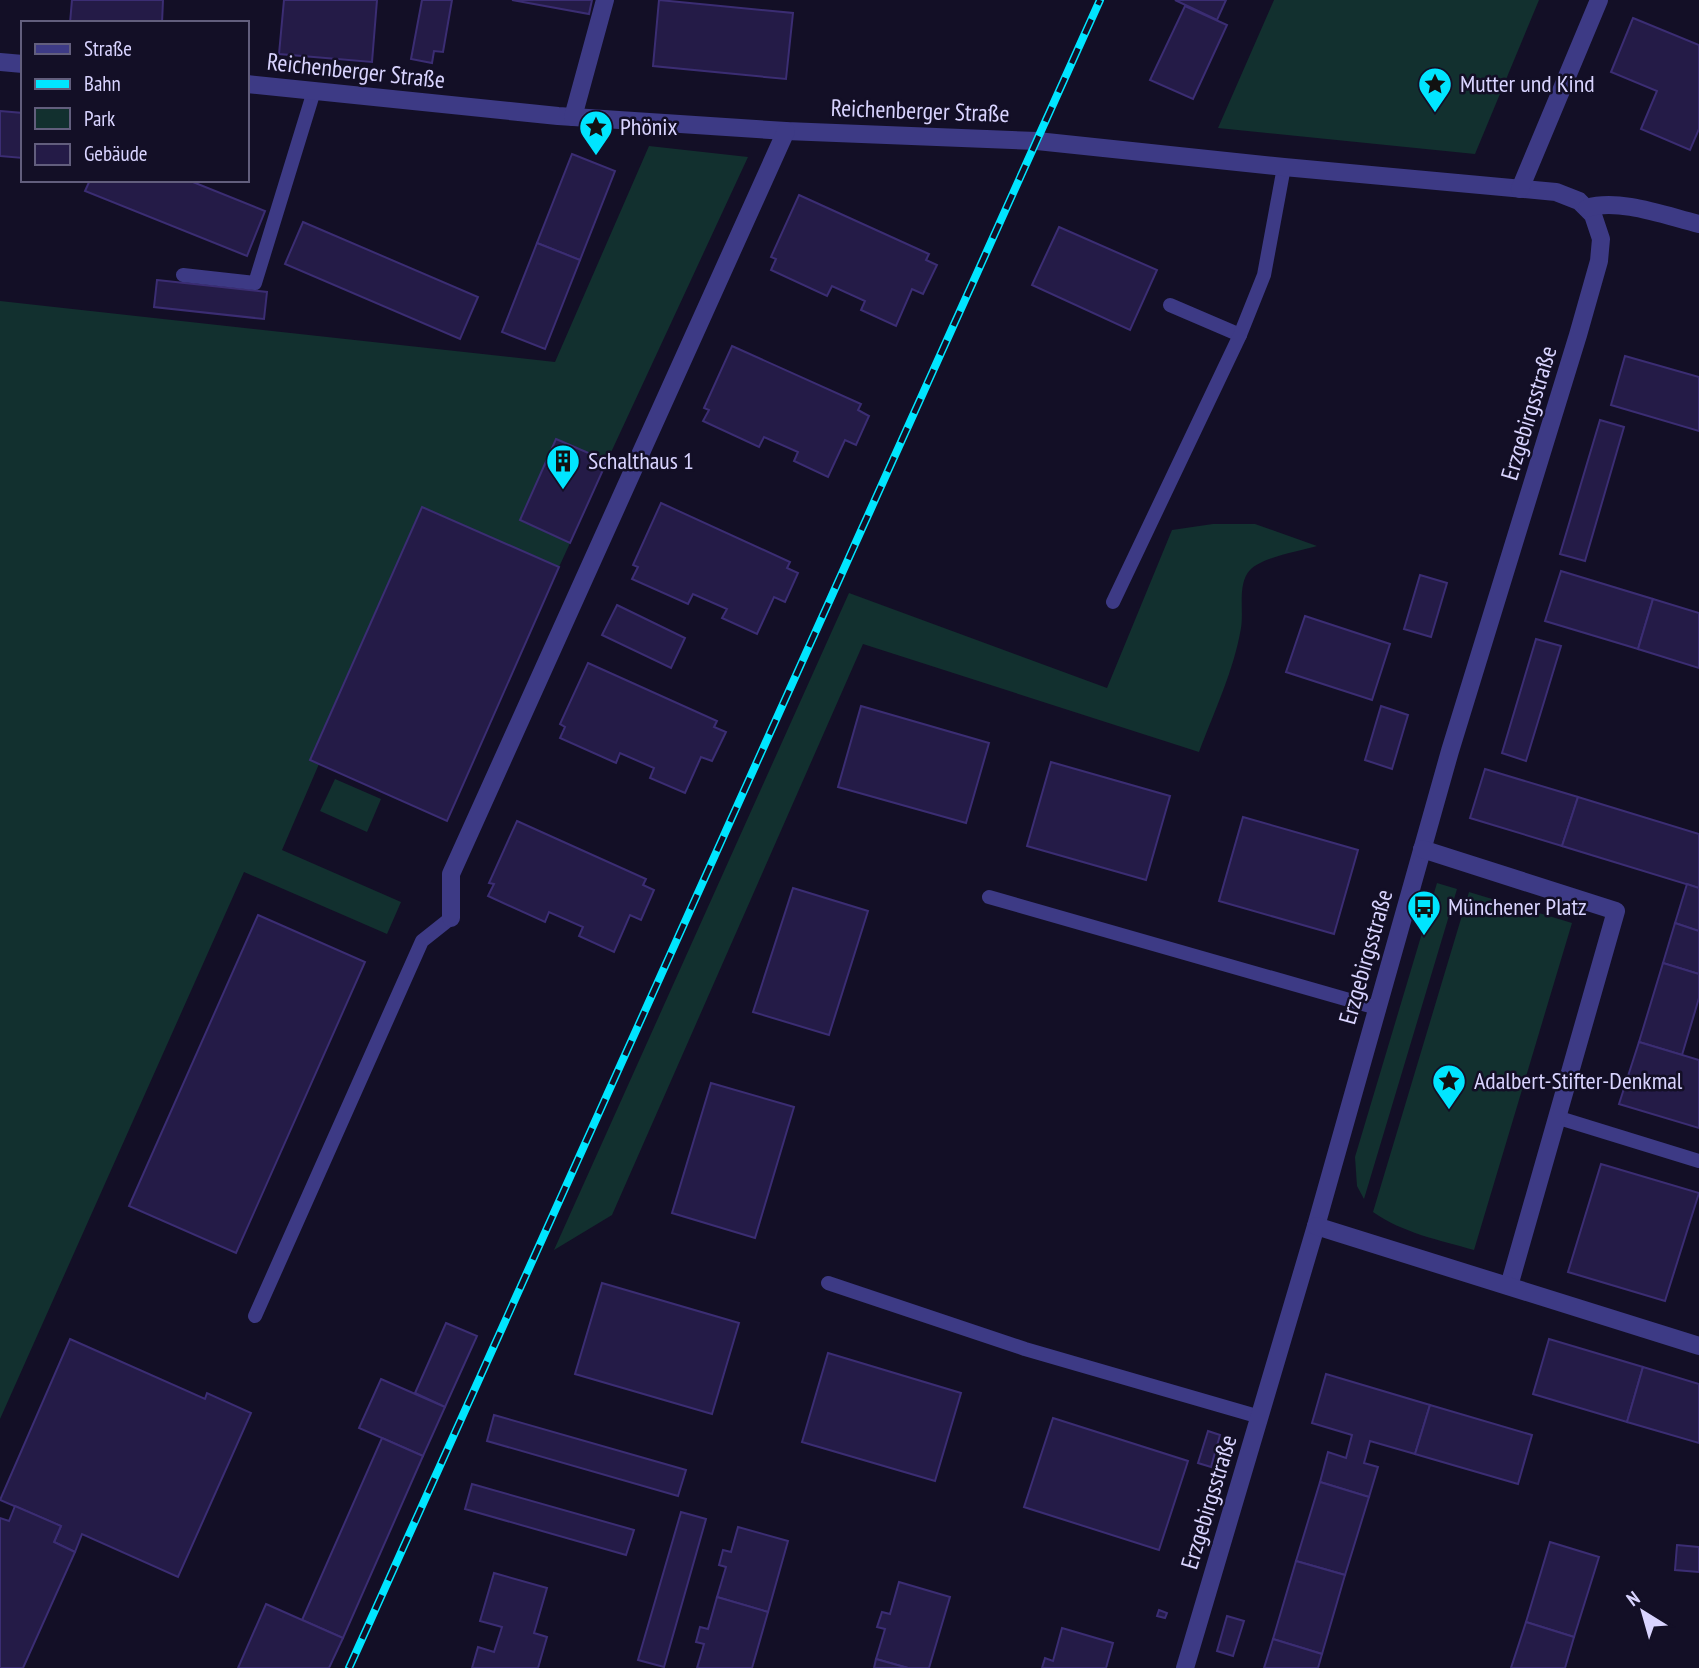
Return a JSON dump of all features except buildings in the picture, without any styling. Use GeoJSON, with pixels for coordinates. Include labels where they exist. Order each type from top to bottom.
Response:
{"type":"FeatureCollection","features":[{"type":"Feature","properties":{"kind":"street"},"geometry":{"type":"LineString","coordinates":[[573,117],[605,0]]}},
{"type":"Feature","properties":{"kind":"street"},"geometry":{"type":"LineString","coordinates":[[1520,189],[1600,0]]}},
{"type":"Feature","properties":{"kind":"street"},"geometry":{"type":"LineString","coordinates":[[0,62],[21,64]]}},
{"type":"Feature","properties":{"kind":"street","name":"Reichenberger Straße"},"geometry":{"type":"LineString","coordinates":[[248,84],[573,117],[786,131],[1037,141],[1520,189],[1570,196],[1587,208],[1616,204],[1699,223]]}},
{"type":"Feature","properties":{"kind":"street"},"geometry":{"type":"LineString","coordinates":[[451,918],[451,874],[786,131]]}},
{"type":"Feature","properties":{"kind":"street","name":"Erzgebirgsstraße"},"geometry":{"type":"LineString","coordinates":[[1185,1668],[1316,1226],[1422,849],[1599,261],[1601,239],[1598,225],[1587,208]]}},
{"type":"Feature","properties":{"kind":"street"},"geometry":{"type":"LineString","coordinates":[[1422,849],[1616,911],[1509,1286]]}},
{"type":"Feature","properties":{"kind":"street"},"geometry":{"type":"LineString","coordinates":[[1316,1226],[1699,1346]]}},
{"type":"Feature","properties":{"kind":"lane"},"geometry":{"type":"LineString","coordinates":[[183,275],[255,284],[314,91]]}},
{"type":"Feature","properties":{"kind":"lane"},"geometry":{"type":"LineString","coordinates":[[1113,602],[1240,335],[1264,275],[1284,167]]}},
{"type":"Feature","properties":{"kind":"lane"},"geometry":{"type":"LineString","coordinates":[[1170,304],[1240,335]]}},
{"type":"Feature","properties":{"kind":"lane"},"geometry":{"type":"LineString","coordinates":[[989,897],[1377,1008]]}},
{"type":"Feature","properties":{"kind":"lane"},"geometry":{"type":"LineString","coordinates":[[255,1316],[422,941],[451,918]]}},
{"type":"Feature","properties":{"kind":"lane"},"geometry":{"type":"LineString","coordinates":[[1556,1117],[1699,1161]]}},
{"type":"Feature","properties":{"kind":"lane"},"geometry":{"type":"LineString","coordinates":[[828,1283],[1026,1349],[1260,1416]]}},
{"type":"Feature","properties":{"kind":"green space"},"geometry":{"type":"Polygon","coordinates":[[[1274,0],[1539,0],[1475,154],[1218,128],[1274,0]]]}},
{"type":"Feature","properties":{"kind":"green space"},"geometry":{"type":"Polygon","coordinates":[[[649,146],[748,157],[607,461],[556,439],[520,520],[570,543],[559,567],[422,507],[310,760],[319,764],[282,850],[401,902],[387,934],[244,872],[0,1419],[0,301],[555,362],[649,146]]]}},
{"type":"Feature","properties":{"kind":"green space"},"geometry":{"type":"Polygon","coordinates":[[[1213,524],[1255,524],[1317,546],[1263,561],[1246,576],[1242,590],[1242,621],[1234,659],[1199,752],[863,644],[612,1215],[554,1250],[849,593],[1107,688],[1172,530],[1213,524]]]}},
{"type":"Feature","properties":{"kind":"green space"},"geometry":{"type":"Polygon","coordinates":[[[335,779],[381,799],[367,832],[320,811],[335,779]]]}},
{"type":"Feature","properties":{"kind":"green space"},"geometry":{"type":"Polygon","coordinates":[[[1437,883],[1457,889],[1364,1199],[1357,1186],[1355,1157],[1437,883]]]}},
{"type":"Feature","properties":{"kind":"green space"},"geometry":{"type":"Polygon","coordinates":[[[1469,892],[1572,923],[1474,1250],[1409,1231],[1373,1212],[1469,892]]]}},
{"type":"Feature","properties":{"kind":"railway"},"geometry":{"type":"LineString","coordinates":[[349,1668],[1100,0]]}},
{"type":"Feature","properties":{"kind":"place","name":"Mutter und Kind"},"geometry":{"type":"Point","coordinates":[1435,114]}},
{"type":"Feature","properties":{"kind":"place","name":"Phönix"},"geometry":{"type":"Point","coordinates":[596,157]}},
{"type":"Feature","properties":{"kind":"place","name":"Schalthaus 1"},"geometry":{"type":"Point","coordinates":[563,491]}},
{"type":"Feature","properties":{"kind":"place","name":"Münchener Platz"},"geometry":{"type":"Point","coordinates":[1424,937]}},
{"type":"Feature","properties":{"kind":"place","name":"Adalbert-Stifter-Denkmal"},"geometry":{"type":"Point","coordinates":[1449,1111]}}]}
